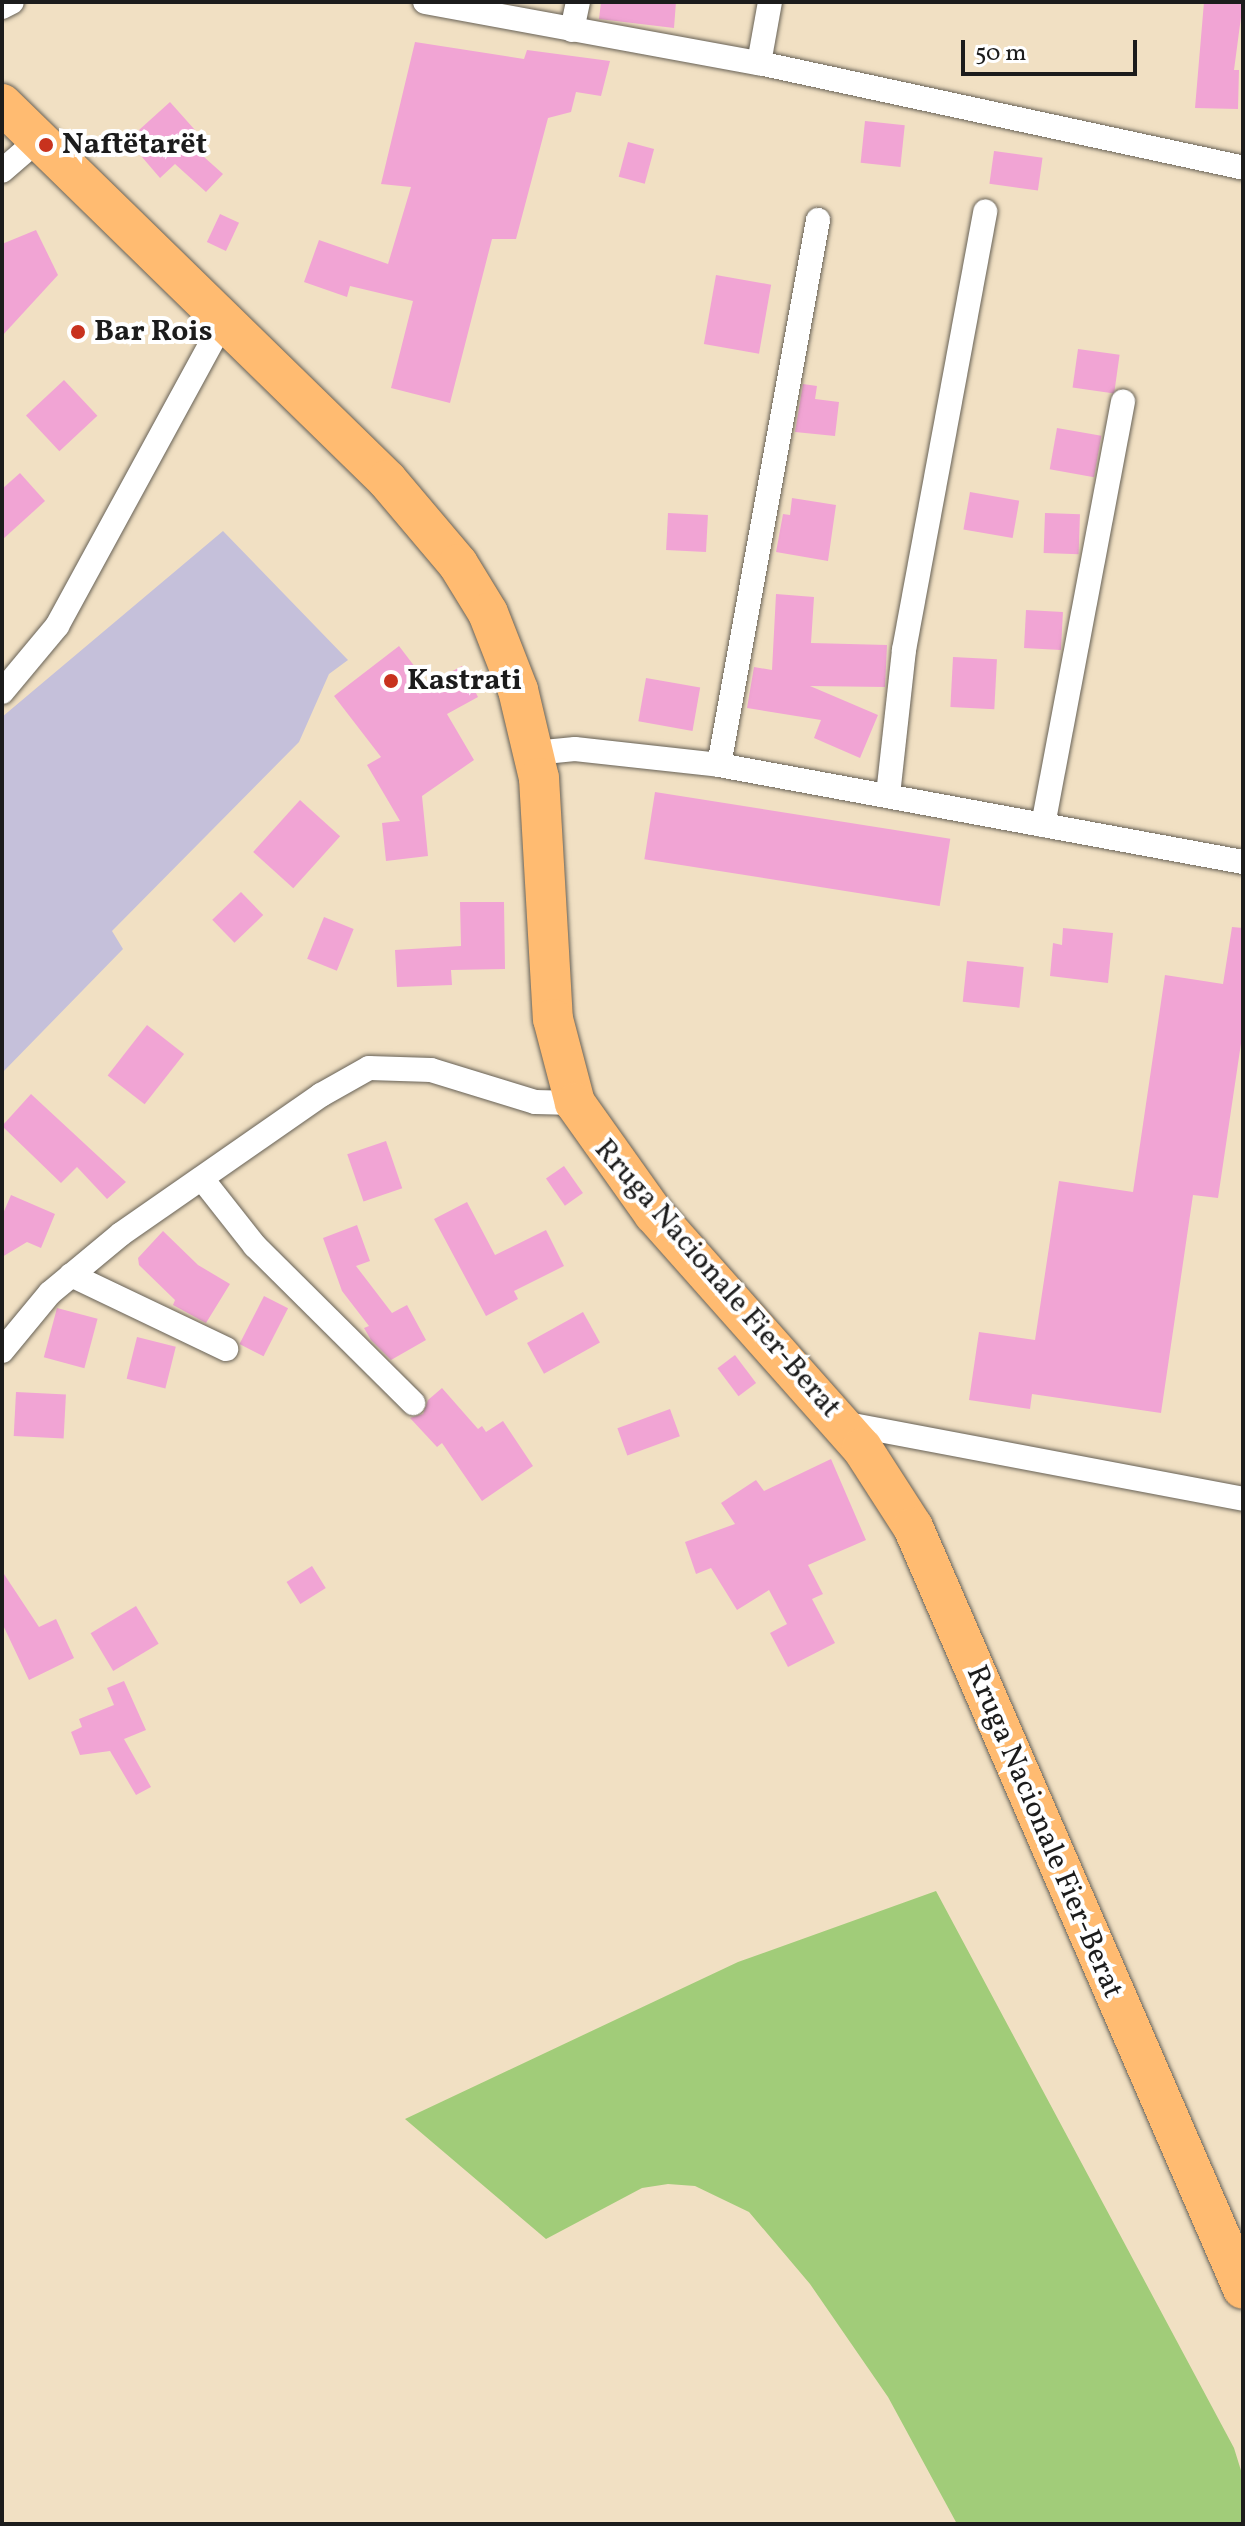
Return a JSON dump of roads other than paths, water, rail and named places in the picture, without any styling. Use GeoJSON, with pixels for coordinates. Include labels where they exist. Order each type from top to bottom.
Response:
{"type":"FeatureCollection","features":[{"type":"Feature","properties":{"kind":"main road","name":"Rruga Nacionale Fier-Berat"},"geometry":{"type":"LineString","coordinates":[[2,104],[387,480],[458,564],[498,635],[534,753],[546,825],[553,1019],[575,1103],[654,1214],[840,1422],[898,1501],[928,1555],[1243,2289]]}},
{"type":"Feature","properties":{"kind":"street"},"geometry":{"type":"LineString","coordinates":[[2,7],[12,2]]}},
{"type":"Feature","properties":{"kind":"street"},"geometry":{"type":"LineString","coordinates":[[427,2],[759,63],[1242,164]]}},
{"type":"Feature","properties":{"kind":"street"},"geometry":{"type":"LineString","coordinates":[[572,30],[578,2]]}},
{"type":"Feature","properties":{"kind":"street"},"geometry":{"type":"LineString","coordinates":[[759,63],[770,2]]}},
{"type":"Feature","properties":{"kind":"street"},"geometry":{"type":"LineString","coordinates":[[2,171],[39,139]]}},
{"type":"Feature","properties":{"kind":"street"},"geometry":{"type":"LineString","coordinates":[[888,795],[904,650],[985,211]]}},
{"type":"Feature","properties":{"kind":"street"},"geometry":{"type":"LineString","coordinates":[[719,765],[818,220]]}},
{"type":"Feature","properties":{"kind":"street"},"geometry":{"type":"LineString","coordinates":[[2,692],[57,626],[224,320]]}},
{"type":"Feature","properties":{"kind":"street"},"geometry":{"type":"LineString","coordinates":[[1043,825],[1123,401]]}},
{"type":"Feature","properties":{"kind":"street"},"geometry":{"type":"LineString","coordinates":[[534,753],[575,749],[719,765],[1243,862]]}},
{"type":"Feature","properties":{"kind":"street"},"geometry":{"type":"LineString","coordinates":[[2,1351],[21,1324],[71,1275],[321,1095],[369,1068],[403,1065],[535,1102],[575,1103]]}},
{"type":"Feature","properties":{"kind":"street"},"geometry":{"type":"LineString","coordinates":[[203,1180],[255,1246],[413,1403]]}},
{"type":"Feature","properties":{"kind":"street"},"geometry":{"type":"LineString","coordinates":[[71,1275],[226,1349]]}},
{"type":"Feature","properties":{"kind":"street"},"geometry":{"type":"LineString","coordinates":[[840,1422],[1243,1499]]}},
{"type":"Feature","properties":{"kind":"place","name":"Naftëtarët"},"geometry":{"type":"Point","coordinates":[46,145]}},
{"type":"Feature","properties":{"kind":"place","name":"Bar Rois"},"geometry":{"type":"Point","coordinates":[78,332]}},
{"type":"Feature","properties":{"kind":"place","name":"Kastrati"},"geometry":{"type":"Point","coordinates":[391,681]}}]}
